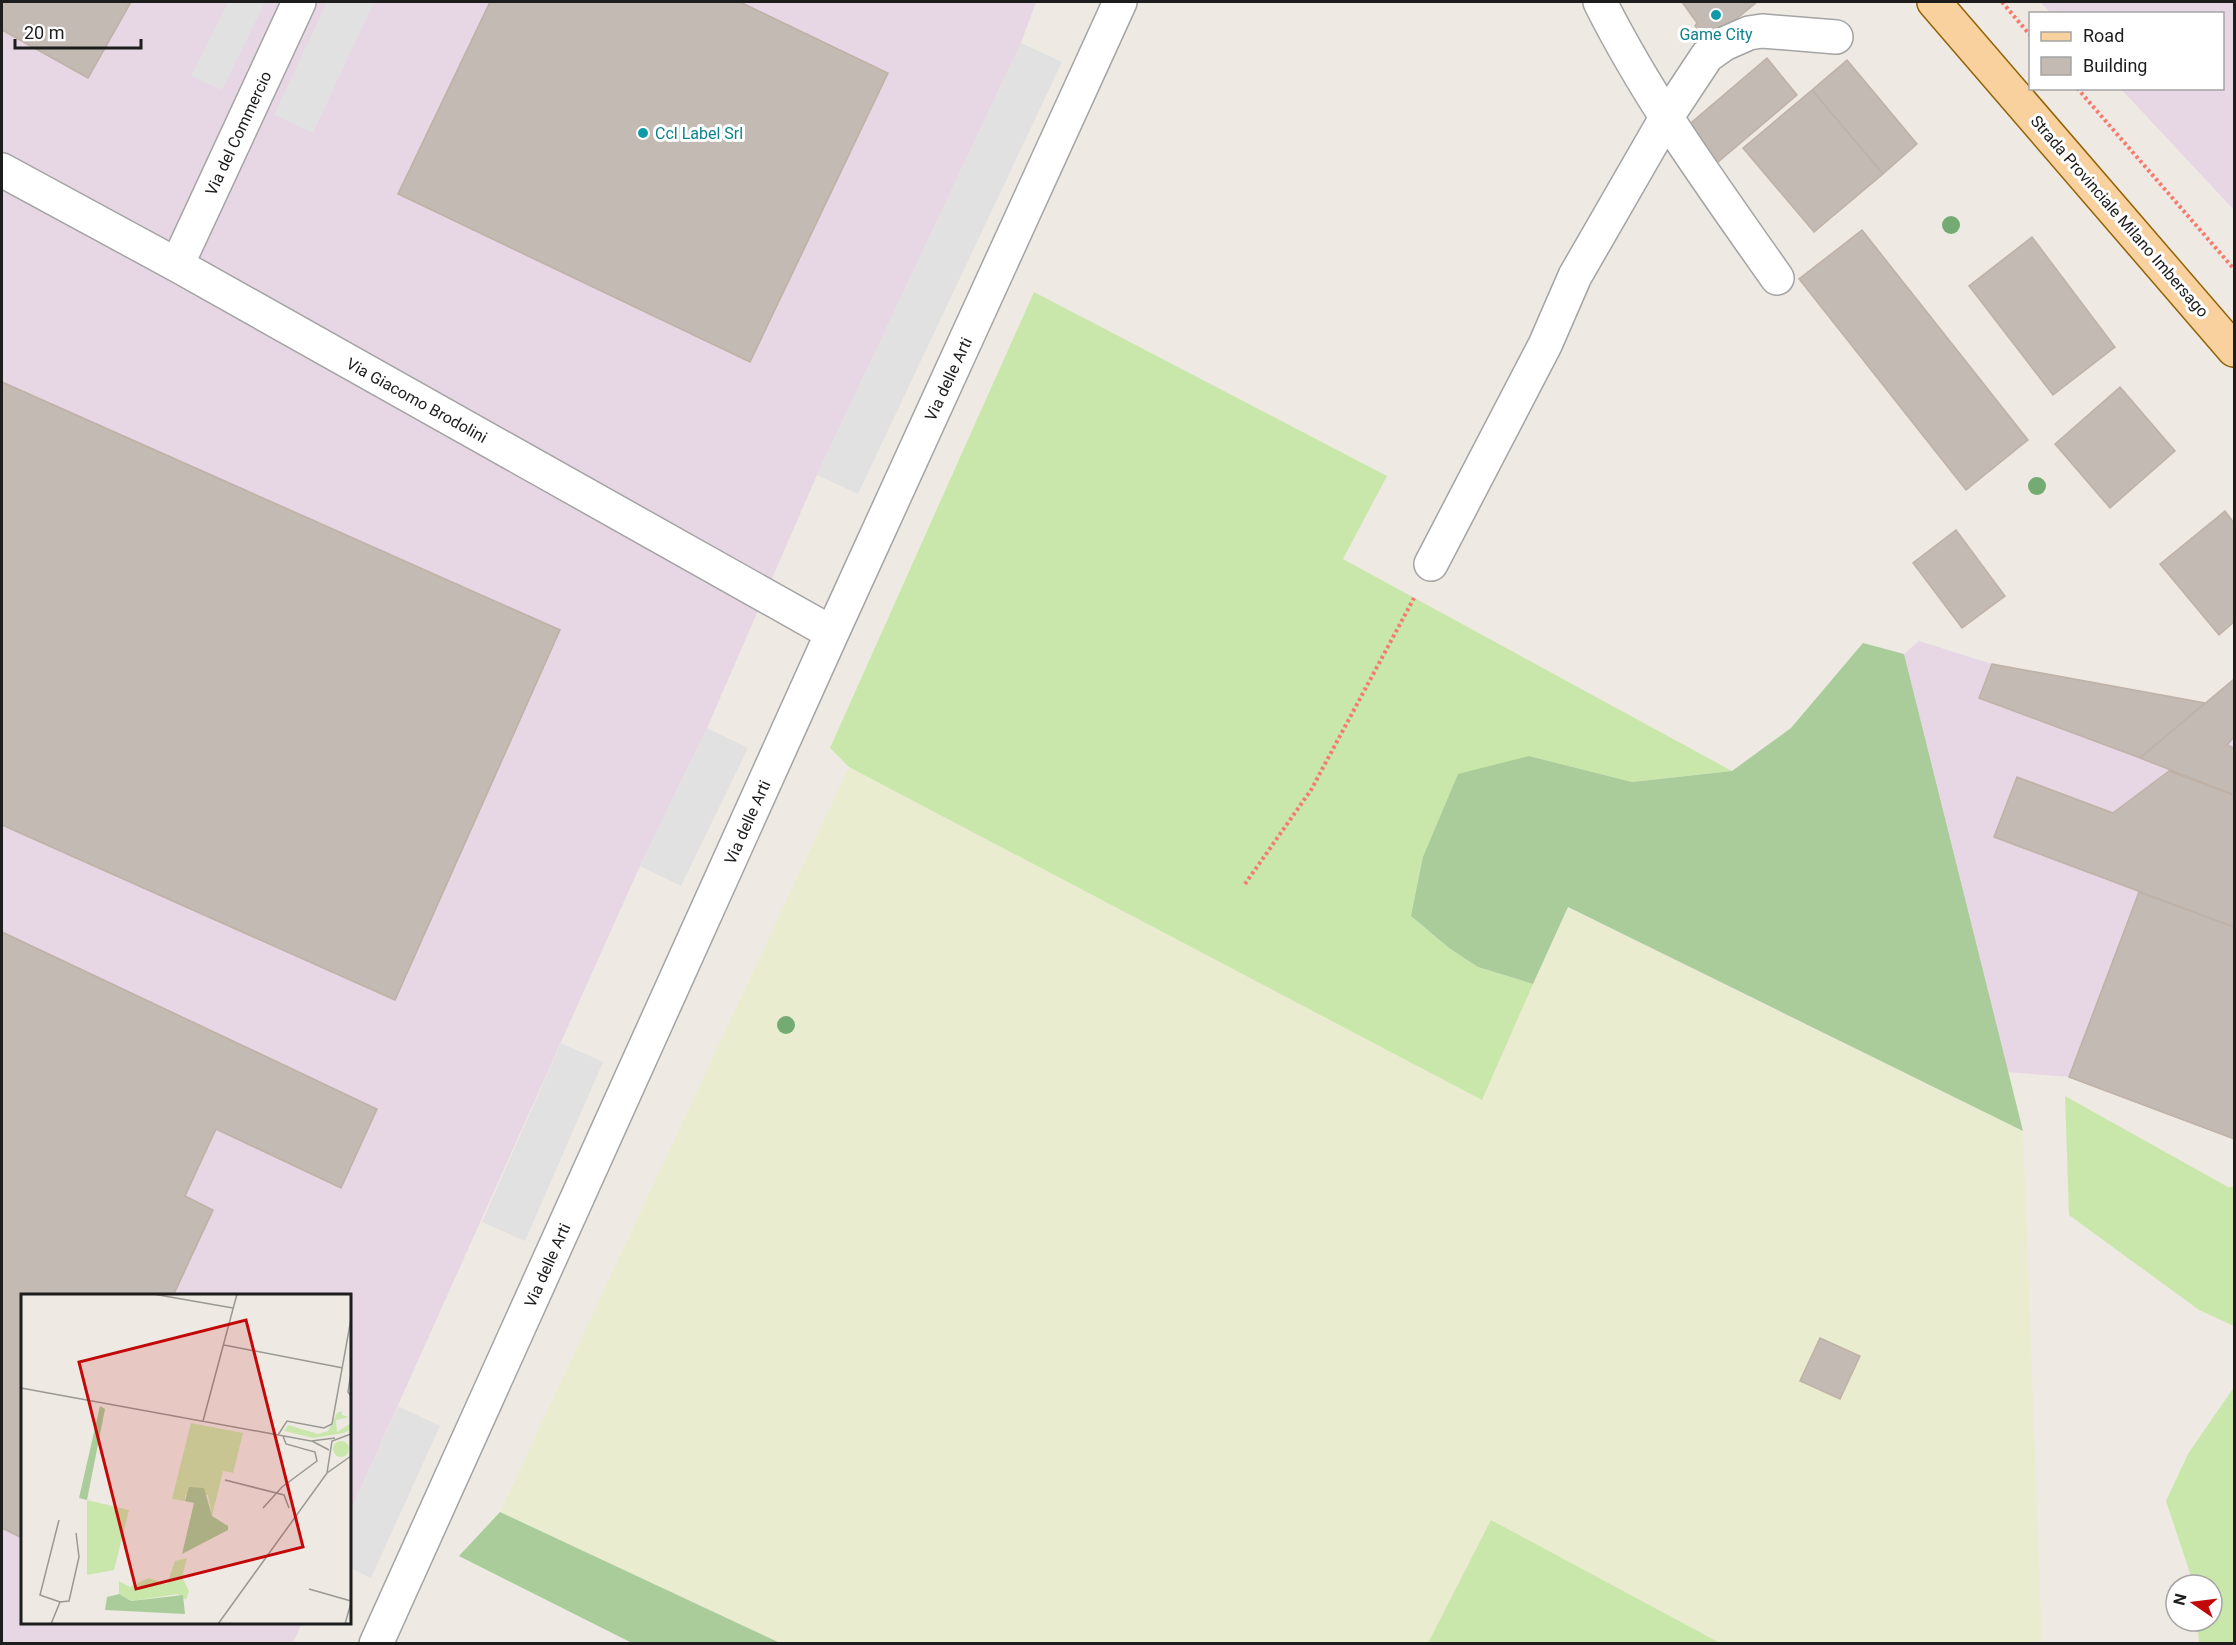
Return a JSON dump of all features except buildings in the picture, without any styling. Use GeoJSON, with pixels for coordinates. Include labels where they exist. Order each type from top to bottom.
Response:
{"type":"FeatureCollection","features":[{"type":"Feature","properties":{"kind":"main road","name":"Strada Provinciale Milano Imbersago"},"geometry":{"type":"LineString","coordinates":[[1934,2],[2235,350]]}},
{"type":"Feature","properties":{"kind":"street","name":"Via del Commercio"},"geometry":{"type":"LineString","coordinates":[[177,265],[299,2]]}},
{"type":"Feature","properties":{"kind":"street","name":"Via delle Arti"},"geometry":{"type":"LineString","coordinates":[[376,1644],[832,633],[1120,2]]}},
{"type":"Feature","properties":{"kind":"street"},"geometry":{"type":"LineString","coordinates":[[1600,2],[1626,54],[1666,117],[1777,278]]}},
{"type":"Feature","properties":{"kind":"street"},"geometry":{"type":"LineString","coordinates":[[1431,564],[1535,364],[1575,276],[1666,117],[1707,56],[1737,37],[1762,31],[1836,37]]}},
{"type":"Feature","properties":{"kind":"street","name":"Via Giacomo Brodolini"},"geometry":{"type":"LineString","coordinates":[[2,170],[177,265],[832,633]]}},
{"type":"Feature","properties":{"kind":"path"},"geometry":{"type":"LineString","coordinates":[[2002,2],[2029,33]]}},
{"type":"Feature","properties":{"kind":"path"},"geometry":{"type":"LineString","coordinates":[[2080,90],[2235,269]]}},
{"type":"Feature","properties":{"kind":"path"},"geometry":{"type":"LineString","coordinates":[[1245,884],[1311,790],[1431,564]]}},
{"type":"Feature","properties":{"kind":"shaded area"},"geometry":{"type":"Polygon","coordinates":[[[2,2],[1036,2],[1021,43],[817,475],[707,728],[640,866],[351,1510],[351,1294],[21,1294],[21,1624],[302,1624],[293,1643],[2,1644],[2,2]]]}},
{"type":"Feature","properties":{"kind":"shaded area"},"geometry":{"type":"Polygon","coordinates":[[[228,2],[265,2],[222,90],[191,76],[228,2]]]}},
{"type":"Feature","properties":{"kind":"shaded area"},"geometry":{"type":"Polygon","coordinates":[[[327,2],[374,2],[313,133],[274,115],[327,2]]]}},
{"type":"Feature","properties":{"kind":"shaded area"},"geometry":{"type":"Polygon","coordinates":[[[2040,2],[2234,2],[2234,210],[2122,90],[2224,90],[2224,12],[2050,12],[2040,2]]]}},
{"type":"Feature","properties":{"kind":"shaded area"},"geometry":{"type":"Polygon","coordinates":[[[1021,43],[1062,62],[858,494],[817,475],[1021,43]]]}},
{"type":"Feature","properties":{"kind":"shaded area"},"geometry":{"type":"Polygon","coordinates":[[[1919,641],[1992,664],[2205,703],[2234,679],[2234,1139],[2069,1077],[2008,1072],[1904,654],[1919,641]]]}},
{"type":"Feature","properties":{"kind":"shaded area"},"geometry":{"type":"Polygon","coordinates":[[[707,728],[748,748],[681,886],[640,866],[707,728]]]}},
{"type":"Feature","properties":{"kind":"shaded area"},"geometry":{"type":"Polygon","coordinates":[[[561,1043],[603,1062],[525,1241],[482,1222],[561,1043]]]}},
{"type":"Feature","properties":{"kind":"shaded area"},"geometry":{"type":"Polygon","coordinates":[[[398,1406],[440,1426],[371,1578],[351,1568],[351,1510],[398,1406]]]}},
{"type":"Feature","properties":{"kind":"green space"},"geometry":{"type":"Polygon","coordinates":[[[1034,292],[1387,476],[1343,559],[1732,771],[1632,782],[1529,756],[1411,916],[1449,948],[1478,967],[1533,984],[1482,1100],[849,767],[830,748],[1034,292]]]}},
{"type":"Feature","properties":{"kind":"green space"},"geometry":{"type":"Polygon","coordinates":[[[1863,643],[1904,654],[2023,1131],[1568,907],[1533,984],[1478,967],[1449,948],[1411,916],[1423,857],[1458,774],[1529,756],[1632,782],[1732,771],[1791,728],[1863,643]]]}},
{"type":"Feature","properties":{"kind":"green space"},"geometry":{"type":"Polygon","coordinates":[[[849,767],[1481,1099],[1567,907],[2023,1131],[2042,1643],[1720,1643],[1491,1521],[1428,1643],[780,1643],[500,1512],[849,767]]]}},
{"type":"Feature","properties":{"kind":"green space"},"geometry":{"type":"Polygon","coordinates":[[[2065,1096],[2228,1187],[2234,1187],[2234,1326],[2199,1310],[2069,1215],[2065,1096]]]}},
{"type":"Feature","properties":{"kind":"green space"},"geometry":{"type":"Polygon","coordinates":[[[2234,1387],[2234,1643],[2199,1643],[2198,1633],[2224,1633],[2224,1573],[2190,1573],[2166,1501],[2188,1454],[2234,1387]]]}},
{"type":"Feature","properties":{"kind":"green space"},"geometry":{"type":"Polygon","coordinates":[[[500,1512],[780,1643],[632,1643],[459,1556],[500,1512]]]}},
{"type":"Feature","properties":{"kind":"green space"},"geometry":{"type":"Polygon","coordinates":[[[1491,1520],[1720,1643],[1428,1643],[1491,1520]]]}},
{"type":"Feature","properties":{"kind":"place","name":"Game City"},"geometry":{"type":"Point","coordinates":[1716,15]}},
{"type":"Feature","properties":{"kind":"place","name":"Ccl Label Srl"},"geometry":{"type":"Point","coordinates":[643,133]}}]}
